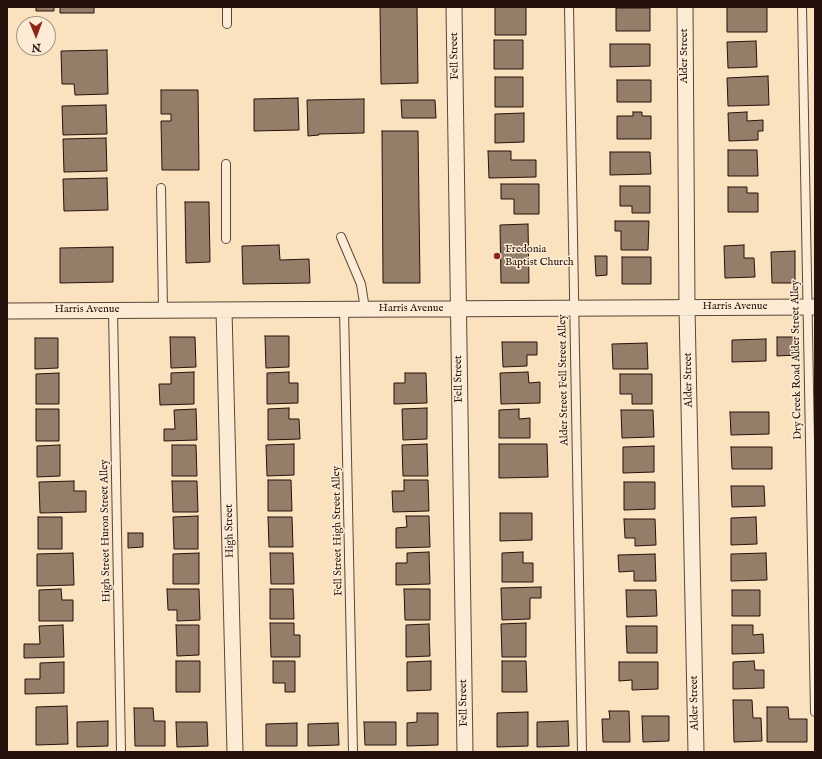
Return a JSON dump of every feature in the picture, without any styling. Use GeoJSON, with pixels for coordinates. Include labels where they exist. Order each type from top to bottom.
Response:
{"type":"FeatureCollection","features":[{"type":"Feature","properties":{"kind":"street","name":"Fell Street"},"geometry":{"type":"LineString","coordinates":[[454,7],[465,752]]}},
{"type":"Feature","properties":{"kind":"street","name":"Alder Street"},"geometry":{"type":"LineString","coordinates":[[685,7],[687,308],[696,752]]}},
{"type":"Feature","properties":{"kind":"street","name":"Harris Avenue"},"geometry":{"type":"LineString","coordinates":[[7,311],[811,307]]}},
{"type":"Feature","properties":{"kind":"street","name":"High Street"},"geometry":{"type":"LineString","coordinates":[[224,310],[235,752]]}},
{"type":"Feature","properties":{"kind":"lane"},"geometry":{"type":"LineString","coordinates":[[226,7],[227,24]]}},
{"type":"Feature","properties":{"kind":"lane","name":"Alder Street Fell Street Alley"},"geometry":{"type":"LineString","coordinates":[[569,7],[582,752]]}},
{"type":"Feature","properties":{"kind":"lane","name":"Dry Creek Road Alder Street Alley"},"geometry":{"type":"LineString","coordinates":[[802,7],[811,307],[815,712]]}},
{"type":"Feature","properties":{"kind":"lane"},"geometry":{"type":"LineString","coordinates":[[226,164],[226,239]]}},
{"type":"Feature","properties":{"kind":"lane"},"geometry":{"type":"LineString","coordinates":[[162,188],[163,310]]}},
{"type":"Feature","properties":{"kind":"lane"},"geometry":{"type":"LineString","coordinates":[[341,237],[361,284],[365,309]]}},
{"type":"Feature","properties":{"kind":"lane","name":"Fell Street High Street Alley"},"geometry":{"type":"LineString","coordinates":[[344,309],[353,752]]}},
{"type":"Feature","properties":{"kind":"lane","name":"High Street Huron Street Alley"},"geometry":{"type":"LineString","coordinates":[[113,310],[121,752]]}},
{"type":"Feature","properties":{"kind":"building"},"geometry":{"type":"Polygon","coordinates":[[[36,7],[54,7],[54,11],[36,11],[36,7]]]}},
{"type":"Feature","properties":{"kind":"building"},"geometry":{"type":"Polygon","coordinates":[[[60,7],[94,7],[94,13],[60,13],[60,7]]]}},
{"type":"Feature","properties":{"kind":"building"},"geometry":{"type":"Polygon","coordinates":[[[380,7],[417,7],[418,83],[381,84],[380,7]]]}},
{"type":"Feature","properties":{"kind":"building"},"geometry":{"type":"Polygon","coordinates":[[[495,7],[526,7],[526,35],[495,35],[495,7]]]}},
{"type":"Feature","properties":{"kind":"building"},"geometry":{"type":"Polygon","coordinates":[[[727,7],[767,7],[767,32],[727,32],[727,7]]]}},
{"type":"Feature","properties":{"kind":"building"},"geometry":{"type":"Polygon","coordinates":[[[616,8],[650,8],[650,31],[616,31],[616,8]]]}},
{"type":"Feature","properties":{"kind":"building"},"geometry":{"type":"Polygon","coordinates":[[[494,40],[523,40],[523,69],[494,69],[494,40]]]}},
{"type":"Feature","properties":{"kind":"building"},"geometry":{"type":"Polygon","coordinates":[[[756,41],[757,67],[728,68],[727,42],[756,41]]]}},
{"type":"Feature","properties":{"kind":"building"},"geometry":{"type":"Polygon","coordinates":[[[610,44],[650,44],[650,66],[610,67],[610,44]]]}},
{"type":"Feature","properties":{"kind":"building"},"geometry":{"type":"Polygon","coordinates":[[[107,50],[108,94],[75,95],[74,84],[62,84],[61,51],[107,50]]]}},
{"type":"Feature","properties":{"kind":"building"},"geometry":{"type":"Polygon","coordinates":[[[768,76],[769,105],[728,106],[727,78],[768,76]]]}},
{"type":"Feature","properties":{"kind":"building"},"geometry":{"type":"Polygon","coordinates":[[[495,77],[523,77],[523,107],[495,107],[495,77]]]}},
{"type":"Feature","properties":{"kind":"building"},"geometry":{"type":"Polygon","coordinates":[[[617,80],[651,80],[651,102],[617,102],[617,80]]]}},
{"type":"Feature","properties":{"kind":"building"},"geometry":{"type":"Polygon","coordinates":[[[161,90],[198,90],[199,170],[162,170],[161,121],[171,121],[171,114],[161,114],[161,90]]]}},
{"type":"Feature","properties":{"kind":"building"},"geometry":{"type":"Polygon","coordinates":[[[298,98],[299,130],[254,131],[254,99],[298,98]]]}},
{"type":"Feature","properties":{"kind":"building"},"geometry":{"type":"Polygon","coordinates":[[[364,99],[364,133],[319,134],[308,136],[307,100],[364,99]]]}},
{"type":"Feature","properties":{"kind":"building"},"geometry":{"type":"Polygon","coordinates":[[[401,100],[435,100],[436,118],[402,118],[401,100]]]}},
{"type":"Feature","properties":{"kind":"building"},"geometry":{"type":"Polygon","coordinates":[[[106,105],[107,134],[63,135],[62,106],[106,105]]]}},
{"type":"Feature","properties":{"kind":"building"},"geometry":{"type":"Polygon","coordinates":[[[633,112],[642,112],[642,116],[651,116],[651,139],[617,139],[617,116],[633,116],[633,112]]]}},
{"type":"Feature","properties":{"kind":"building"},"geometry":{"type":"Polygon","coordinates":[[[747,112],[747,121],[763,120],[763,131],[758,131],[758,140],[729,141],[728,113],[747,112]]]}},
{"type":"Feature","properties":{"kind":"building"},"geometry":{"type":"Polygon","coordinates":[[[524,113],[524,142],[495,143],[495,114],[524,113]]]}},
{"type":"Feature","properties":{"kind":"building"},"geometry":{"type":"Polygon","coordinates":[[[382,131],[418,131],[420,283],[383,283],[382,131]]]}},
{"type":"Feature","properties":{"kind":"building"},"geometry":{"type":"Polygon","coordinates":[[[106,138],[107,171],[64,172],[63,139],[106,138]]]}},
{"type":"Feature","properties":{"kind":"building"},"geometry":{"type":"Polygon","coordinates":[[[728,150],[757,150],[758,176],[728,176],[728,150]]]}},
{"type":"Feature","properties":{"kind":"building"},"geometry":{"type":"Polygon","coordinates":[[[488,151],[511,151],[511,160],[536,160],[536,177],[489,178],[488,151]]]}},
{"type":"Feature","properties":{"kind":"building"},"geometry":{"type":"Polygon","coordinates":[[[610,152],[650,152],[651,174],[610,175],[610,152]]]}},
{"type":"Feature","properties":{"kind":"building"},"geometry":{"type":"Polygon","coordinates":[[[107,178],[108,210],[64,211],[63,179],[107,178]]]}},
{"type":"Feature","properties":{"kind":"building"},"geometry":{"type":"Polygon","coordinates":[[[501,184],[539,184],[539,214],[514,214],[514,199],[501,199],[501,184]]]}},
{"type":"Feature","properties":{"kind":"building"},"geometry":{"type":"Polygon","coordinates":[[[620,186],[650,186],[650,213],[632,213],[632,206],[620,206],[620,186]]]}},
{"type":"Feature","properties":{"kind":"building"},"geometry":{"type":"Polygon","coordinates":[[[728,187],[747,187],[747,193],[758,193],[758,212],[728,212],[728,187]]]}},
{"type":"Feature","properties":{"kind":"building"},"geometry":{"type":"Polygon","coordinates":[[[185,202],[209,202],[210,262],[186,263],[185,202]]]}},
{"type":"Feature","properties":{"kind":"building"},"geometry":{"type":"Polygon","coordinates":[[[615,221],[649,221],[648,250],[621,250],[621,231],[615,231],[615,221]]]}},
{"type":"Feature","properties":{"kind":"building"},"geometry":{"type":"Polygon","coordinates":[[[528,224],[529,283],[501,283],[500,225],[528,224]]]}},
{"type":"Feature","properties":{"kind":"building"},"geometry":{"type":"Polygon","coordinates":[[[279,245],[280,260],[309,259],[310,283],[243,284],[242,246],[279,245]]]}},
{"type":"Feature","properties":{"kind":"building"},"geometry":{"type":"Polygon","coordinates":[[[744,245],[744,258],[754,258],[755,277],[725,278],[724,246],[744,245]]]}},
{"type":"Feature","properties":{"kind":"building"},"geometry":{"type":"Polygon","coordinates":[[[113,247],[113,282],[60,283],[60,248],[113,247]]]}},
{"type":"Feature","properties":{"kind":"building"},"geometry":{"type":"Polygon","coordinates":[[[795,251],[795,283],[772,283],[771,252],[795,251]]]}},
{"type":"Feature","properties":{"kind":"building"},"geometry":{"type":"Polygon","coordinates":[[[595,256],[607,256],[607,275],[596,276],[595,256]]]}},
{"type":"Feature","properties":{"kind":"building"},"geometry":{"type":"Polygon","coordinates":[[[622,257],[651,257],[651,284],[622,284],[622,257]]]}},
{"type":"Feature","properties":{"kind":"building"},"geometry":{"type":"Polygon","coordinates":[[[265,336],[289,336],[289,367],[266,368],[265,336]]]}},
{"type":"Feature","properties":{"kind":"building"},"geometry":{"type":"Polygon","coordinates":[[[170,337],[195,337],[196,367],[171,368],[170,337]]]}},
{"type":"Feature","properties":{"kind":"building"},"geometry":{"type":"Polygon","coordinates":[[[777,337],[796,337],[797,355],[777,356],[777,337]]]}},
{"type":"Feature","properties":{"kind":"building"},"geometry":{"type":"Polygon","coordinates":[[[35,338],[58,338],[58,368],[35,369],[35,338]]]}},
{"type":"Feature","properties":{"kind":"building"},"geometry":{"type":"Polygon","coordinates":[[[766,339],[766,361],[732,362],[732,340],[766,339]]]}},
{"type":"Feature","properties":{"kind":"building"},"geometry":{"type":"Polygon","coordinates":[[[502,342],[537,342],[537,355],[527,355],[527,366],[503,367],[502,342]]]}},
{"type":"Feature","properties":{"kind":"building"},"geometry":{"type":"Polygon","coordinates":[[[647,343],[648,369],[613,369],[612,344],[647,343]]]}},
{"type":"Feature","properties":{"kind":"building"},"geometry":{"type":"Polygon","coordinates":[[[194,372],[194,404],[160,405],[159,384],[171,384],[171,373],[194,372]]]}},
{"type":"Feature","properties":{"kind":"building"},"geometry":{"type":"Polygon","coordinates":[[[289,372],[289,383],[298,383],[298,403],[267,404],[267,373],[289,372]]]}},
{"type":"Feature","properties":{"kind":"building"},"geometry":{"type":"Polygon","coordinates":[[[528,372],[529,383],[540,382],[540,403],[501,404],[500,373],[528,372]]]}},
{"type":"Feature","properties":{"kind":"building"},"geometry":{"type":"Polygon","coordinates":[[[59,373],[59,404],[36,404],[36,374],[59,373]]]}},
{"type":"Feature","properties":{"kind":"building"},"geometry":{"type":"Polygon","coordinates":[[[405,373],[426,373],[427,403],[394,404],[394,383],[405,383],[405,373]]]}},
{"type":"Feature","properties":{"kind":"building"},"geometry":{"type":"Polygon","coordinates":[[[620,374],[652,374],[652,404],[632,404],[632,394],[620,394],[620,374]]]}},
{"type":"Feature","properties":{"kind":"building"},"geometry":{"type":"Polygon","coordinates":[[[289,408],[289,419],[299,419],[300,439],[268,440],[268,409],[289,408]]]}},
{"type":"Feature","properties":{"kind":"building"},"geometry":{"type":"Polygon","coordinates":[[[427,408],[427,439],[403,440],[402,409],[427,408]]]}},
{"type":"Feature","properties":{"kind":"building"},"geometry":{"type":"Polygon","coordinates":[[[36,409],[59,409],[59,441],[36,441],[36,409]]]}},
{"type":"Feature","properties":{"kind":"building"},"geometry":{"type":"Polygon","coordinates":[[[196,409],[197,440],[164,441],[164,429],[175,429],[174,410],[196,409]]]}},
{"type":"Feature","properties":{"kind":"building"},"geometry":{"type":"Polygon","coordinates":[[[519,409],[519,419],[530,418],[530,438],[499,438],[499,410],[519,409]]]}},
{"type":"Feature","properties":{"kind":"building"},"geometry":{"type":"Polygon","coordinates":[[[621,410],[653,410],[654,437],[622,438],[621,410]]]}},
{"type":"Feature","properties":{"kind":"building"},"geometry":{"type":"Polygon","coordinates":[[[730,412],[769,412],[769,434],[731,435],[730,412]]]}},
{"type":"Feature","properties":{"kind":"building"},"geometry":{"type":"Polygon","coordinates":[[[294,444],[294,475],[267,476],[266,445],[294,444]]]}},
{"type":"Feature","properties":{"kind":"building"},"geometry":{"type":"Polygon","coordinates":[[[427,444],[428,476],[403,476],[402,445],[427,444]]]}},
{"type":"Feature","properties":{"kind":"building"},"geometry":{"type":"Polygon","coordinates":[[[499,444],[547,444],[548,477],[499,478],[499,444]]]}},
{"type":"Feature","properties":{"kind":"building"},"geometry":{"type":"Polygon","coordinates":[[[60,445],[60,476],[37,477],[37,446],[60,445]]]}},
{"type":"Feature","properties":{"kind":"building"},"geometry":{"type":"Polygon","coordinates":[[[172,445],[196,445],[197,476],[172,476],[172,445]]]}},
{"type":"Feature","properties":{"kind":"building"},"geometry":{"type":"Polygon","coordinates":[[[654,446],[654,472],[623,473],[623,447],[654,446]]]}},
{"type":"Feature","properties":{"kind":"building"},"geometry":{"type":"Polygon","coordinates":[[[731,447],[772,447],[772,469],[732,469],[731,447]]]}},
{"type":"Feature","properties":{"kind":"building"},"geometry":{"type":"Polygon","coordinates":[[[268,480],[291,480],[292,511],[268,511],[268,480]]]}},
{"type":"Feature","properties":{"kind":"building"},"geometry":{"type":"Polygon","coordinates":[[[404,480],[428,480],[429,511],[393,512],[392,491],[404,491],[404,480]]]}},
{"type":"Feature","properties":{"kind":"building"},"geometry":{"type":"Polygon","coordinates":[[[74,481],[74,491],[86,491],[86,512],[40,513],[39,482],[74,481]]]}},
{"type":"Feature","properties":{"kind":"building"},"geometry":{"type":"Polygon","coordinates":[[[172,481],[197,481],[198,512],[173,512],[172,481]]]}},
{"type":"Feature","properties":{"kind":"building"},"geometry":{"type":"Polygon","coordinates":[[[624,482],[655,482],[655,509],[624,510],[624,482]]]}},
{"type":"Feature","properties":{"kind":"building"},"geometry":{"type":"Polygon","coordinates":[[[731,486],[764,486],[765,506],[732,507],[731,486]]]}},
{"type":"Feature","properties":{"kind":"building"},"geometry":{"type":"Polygon","coordinates":[[[500,513],[532,513],[532,540],[500,541],[500,513]]]}},
{"type":"Feature","properties":{"kind":"building"},"geometry":{"type":"Polygon","coordinates":[[[198,516],[198,549],[174,549],[173,517],[198,516]]]}},
{"type":"Feature","properties":{"kind":"building"},"geometry":{"type":"Polygon","coordinates":[[[406,516],[429,516],[430,547],[396,548],[396,528],[407,527],[406,516]]]}},
{"type":"Feature","properties":{"kind":"building"},"geometry":{"type":"Polygon","coordinates":[[[38,517],[62,517],[62,549],[38,549],[38,517]]]}},
{"type":"Feature","properties":{"kind":"building"},"geometry":{"type":"Polygon","coordinates":[[[268,517],[292,517],[293,547],[269,547],[268,517]]]}},
{"type":"Feature","properties":{"kind":"building"},"geometry":{"type":"Polygon","coordinates":[[[756,517],[757,544],[731,545],[731,518],[756,517]]]}},
{"type":"Feature","properties":{"kind":"building"},"geometry":{"type":"Polygon","coordinates":[[[624,519],[655,519],[656,545],[635,546],[635,538],[625,538],[624,519]]]}},
{"type":"Feature","properties":{"kind":"building"},"geometry":{"type":"Polygon","coordinates":[[[128,533],[143,533],[143,547],[128,548],[128,533]]]}},
{"type":"Feature","properties":{"kind":"building"},"geometry":{"type":"Polygon","coordinates":[[[429,552],[430,584],[396,585],[396,563],[407,563],[407,553],[429,552]]]}},
{"type":"Feature","properties":{"kind":"building"},"geometry":{"type":"Polygon","coordinates":[[[523,552],[523,563],[533,563],[533,582],[502,582],[502,553],[523,552]]]}},
{"type":"Feature","properties":{"kind":"building"},"geometry":{"type":"Polygon","coordinates":[[[73,553],[74,585],[37,586],[37,554],[73,553]]]}},
{"type":"Feature","properties":{"kind":"building"},"geometry":{"type":"Polygon","coordinates":[[[199,553],[199,584],[173,584],[173,554],[199,553]]]}},
{"type":"Feature","properties":{"kind":"building"},"geometry":{"type":"Polygon","coordinates":[[[270,553],[293,553],[294,584],[271,584],[270,553]]]}},
{"type":"Feature","properties":{"kind":"building"},"geometry":{"type":"Polygon","coordinates":[[[766,553],[767,580],[731,581],[731,554],[766,553]]]}},
{"type":"Feature","properties":{"kind":"building"},"geometry":{"type":"Polygon","coordinates":[[[655,554],[656,581],[634,581],[634,571],[619,572],[618,555],[655,554]]]}},
{"type":"Feature","properties":{"kind":"building"},"geometry":{"type":"Polygon","coordinates":[[[541,587],[541,598],[530,598],[530,619],[502,620],[501,588],[541,587]]]}},
{"type":"Feature","properties":{"kind":"building"},"geometry":{"type":"Polygon","coordinates":[[[61,589],[62,600],[73,600],[73,621],[39,621],[39,590],[61,589]]]}},
{"type":"Feature","properties":{"kind":"building"},"geometry":{"type":"Polygon","coordinates":[[[167,589],[199,589],[200,620],[177,621],[177,610],[168,610],[167,589]]]}},
{"type":"Feature","properties":{"kind":"building"},"geometry":{"type":"Polygon","coordinates":[[[270,589],[293,589],[294,619],[270,619],[270,589]]]}},
{"type":"Feature","properties":{"kind":"building"},"geometry":{"type":"Polygon","coordinates":[[[404,589],[430,589],[430,620],[405,620],[404,589]]]}},
{"type":"Feature","properties":{"kind":"building"},"geometry":{"type":"Polygon","coordinates":[[[626,590],[656,590],[657,616],[627,617],[626,590]]]}},
{"type":"Feature","properties":{"kind":"building"},"geometry":{"type":"Polygon","coordinates":[[[732,590],[760,590],[760,616],[732,616],[732,590]]]}},
{"type":"Feature","properties":{"kind":"building"},"geometry":{"type":"Polygon","coordinates":[[[270,623],[294,623],[294,635],[300,635],[300,657],[271,657],[270,623]]]}},
{"type":"Feature","properties":{"kind":"building"},"geometry":{"type":"Polygon","coordinates":[[[526,623],[526,657],[502,657],[501,624],[526,623]]]}},
{"type":"Feature","properties":{"kind":"building"},"geometry":{"type":"Polygon","coordinates":[[[429,624],[430,656],[406,657],[406,625],[429,624]]]}},
{"type":"Feature","properties":{"kind":"building"},"geometry":{"type":"Polygon","coordinates":[[[63,625],[64,657],[24,658],[24,644],[40,644],[39,626],[63,625]]]}},
{"type":"Feature","properties":{"kind":"building"},"geometry":{"type":"Polygon","coordinates":[[[176,625],[199,625],[199,655],[177,656],[176,625]]]}},
{"type":"Feature","properties":{"kind":"building"},"geometry":{"type":"Polygon","coordinates":[[[732,625],[753,625],[753,635],[763,634],[764,653],[732,654],[732,625]]]}},
{"type":"Feature","properties":{"kind":"building"},"geometry":{"type":"Polygon","coordinates":[[[626,626],[657,626],[657,653],[627,653],[626,626]]]}},
{"type":"Feature","properties":{"kind":"building"},"geometry":{"type":"Polygon","coordinates":[[[176,661],[200,661],[200,692],[176,692],[176,661]]]}},
{"type":"Feature","properties":{"kind":"building"},"geometry":{"type":"Polygon","coordinates":[[[273,661],[295,661],[295,692],[285,692],[285,683],[273,683],[273,661]]]}},
{"type":"Feature","properties":{"kind":"building"},"geometry":{"type":"Polygon","coordinates":[[[431,661],[431,690],[407,691],[407,662],[431,661]]]}},
{"type":"Feature","properties":{"kind":"building"},"geometry":{"type":"Polygon","coordinates":[[[502,661],[526,661],[527,692],[502,692],[502,661]]]}},
{"type":"Feature","properties":{"kind":"building"},"geometry":{"type":"Polygon","coordinates":[[[754,661],[755,670],[764,670],[764,688],[733,689],[733,662],[754,661]]]}},
{"type":"Feature","properties":{"kind":"building"},"geometry":{"type":"Polygon","coordinates":[[[64,662],[64,693],[25,694],[25,679],[40,679],[40,663],[64,662]]]}},
{"type":"Feature","properties":{"kind":"building"},"geometry":{"type":"Polygon","coordinates":[[[619,662],[658,662],[658,689],[632,690],[632,680],[619,681],[619,662]]]}},
{"type":"Feature","properties":{"kind":"building"},"geometry":{"type":"Polygon","coordinates":[[[733,700],[752,700],[753,718],[761,718],[762,741],[734,742],[733,700]]]}},
{"type":"Feature","properties":{"kind":"building"},"geometry":{"type":"Polygon","coordinates":[[[67,706],[68,744],[36,745],[36,707],[67,706]]]}},
{"type":"Feature","properties":{"kind":"building"},"geometry":{"type":"Polygon","coordinates":[[[767,707],[788,707],[789,719],[807,719],[807,742],[767,742],[767,707]]]}},
{"type":"Feature","properties":{"kind":"building"},"geometry":{"type":"Polygon","coordinates":[[[134,708],[153,708],[154,721],[165,721],[165,746],[135,746],[134,708]]]}},
{"type":"Feature","properties":{"kind":"building"},"geometry":{"type":"Polygon","coordinates":[[[609,711],[629,711],[630,742],[603,742],[602,719],[610,719],[609,711]]]}},
{"type":"Feature","properties":{"kind":"building"},"geometry":{"type":"Polygon","coordinates":[[[528,712],[528,746],[497,747],[497,713],[528,712]]]}},
{"type":"Feature","properties":{"kind":"building"},"geometry":{"type":"Polygon","coordinates":[[[417,713],[438,713],[438,745],[407,746],[407,723],[417,722],[417,713]]]}},
{"type":"Feature","properties":{"kind":"building"},"geometry":{"type":"Polygon","coordinates":[[[642,716],[669,716],[669,741],[643,742],[642,716]]]}},
{"type":"Feature","properties":{"kind":"building"},"geometry":{"type":"Polygon","coordinates":[[[108,721],[108,746],[77,747],[77,722],[108,721]]]}},
{"type":"Feature","properties":{"kind":"building"},"geometry":{"type":"Polygon","coordinates":[[[568,721],[569,746],[537,747],[537,722],[568,721]]]}},
{"type":"Feature","properties":{"kind":"building"},"geometry":{"type":"Polygon","coordinates":[[[176,722],[207,722],[208,746],[177,747],[176,722]]]}},
{"type":"Feature","properties":{"kind":"building"},"geometry":{"type":"Polygon","coordinates":[[[364,722],[396,722],[396,745],[365,745],[364,722]]]}},
{"type":"Feature","properties":{"kind":"building"},"geometry":{"type":"Polygon","coordinates":[[[297,723],[297,746],[266,746],[266,724],[297,723]]]}},
{"type":"Feature","properties":{"kind":"building"},"geometry":{"type":"Polygon","coordinates":[[[338,723],[339,745],[308,746],[308,724],[338,723]]]}},
{"type":"Feature","properties":{"kind":"place","name":"Fredonia Baptist Church"},"geometry":{"type":"Point","coordinates":[497,256]}}]}
